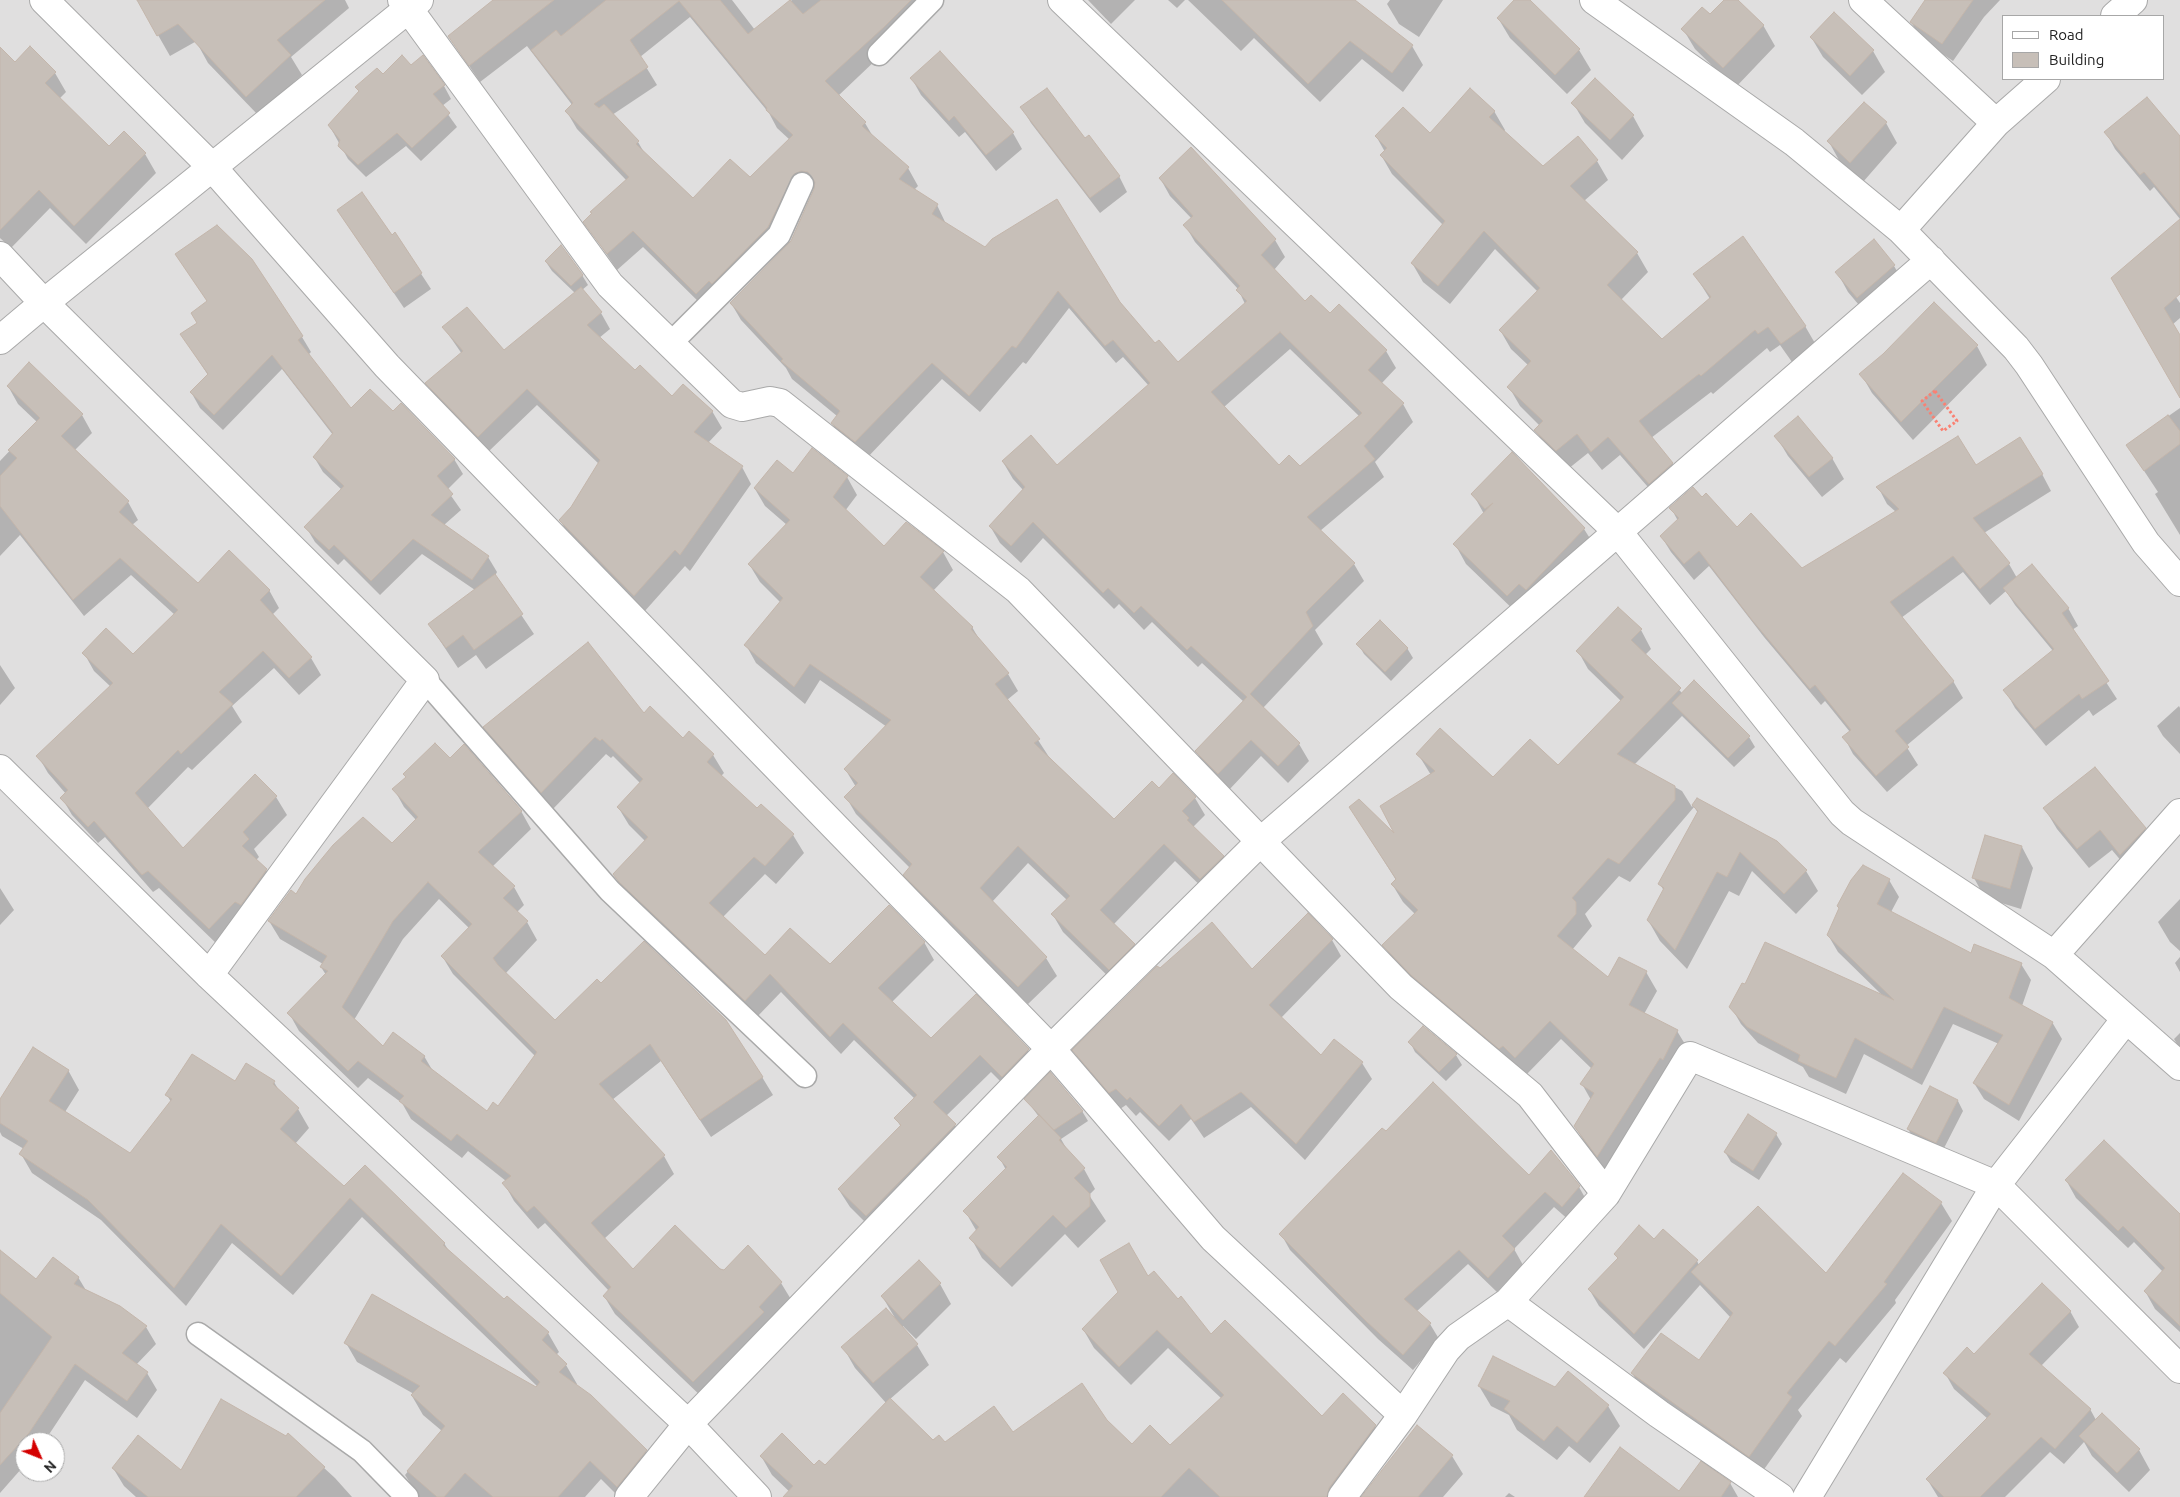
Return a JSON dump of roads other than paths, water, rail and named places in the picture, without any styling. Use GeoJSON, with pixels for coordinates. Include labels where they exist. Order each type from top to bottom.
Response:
{"type":"FeatureCollection","features":[{"type":"Feature","properties":{"kind":"street"},"geometry":{"type":"LineString","coordinates":[[44,0],[212,167],[387,366],[1051,1049],[1213,1238],[1403,1415]]}},
{"type":"Feature","properties":{"kind":"street"},"geometry":{"type":"LineString","coordinates":[[1062,0],[1618,532],[1842,813],[1860,827],[2054,955],[2180,1066]]}},
{"type":"Feature","properties":{"kind":"street"},"geometry":{"type":"LineString","coordinates":[[1594,0],[1794,142],[1901,230],[2029,365],[2146,543],[2180,582]]}},
{"type":"Feature","properties":{"kind":"street"},"geometry":{"type":"LineString","coordinates":[[1863,0],[1996,123]]}},
{"type":"Feature","properties":{"kind":"street"},"geometry":{"type":"LineString","coordinates":[[2116,15],[2134,0]]}},
{"type":"Feature","properties":{"kind":"street"},"geometry":{"type":"LineString","coordinates":[[0,340],[410,3],[599,272],[670,344],[732,404],[742,407],[770,401],[780,403],[1018,590],[1402,987],[1530,1095],[1606,1194]]}},
{"type":"Feature","properties":{"kind":"street"},"geometry":{"type":"LineString","coordinates":[[1901,230],[1996,123],[2045,80]]}},
{"type":"Feature","properties":{"kind":"street"},"geometry":{"type":"LineString","coordinates":[[0,256],[44,303],[425,680],[209,975]]}},
{"type":"Feature","properties":{"kind":"street"},"geometry":{"type":"LineString","coordinates":[[629,1497],[688,1424],[1051,1049],[1260,842],[1931,260]]}},
{"type":"Feature","properties":{"kind":"street"},"geometry":{"type":"LineString","coordinates":[[0,769],[209,975],[688,1424],[757,1497]]}},
{"type":"Feature","properties":{"kind":"street"},"geometry":{"type":"LineString","coordinates":[[2054,955],[2180,813]]}},
{"type":"Feature","properties":{"kind":"street"},"geometry":{"type":"LineString","coordinates":[[1808,1497],[1996,1185],[2126,1019]]}},
{"type":"Feature","properties":{"kind":"street"},"geometry":{"type":"LineString","coordinates":[[1342,1497],[1403,1415],[1446,1350],[1458,1337],[1508,1302],[1606,1194],[1690,1056],[1996,1185],[2180,1369]]}},
{"type":"Feature","properties":{"kind":"street"},"geometry":{"type":"LineString","coordinates":[[1508,1302],[1659,1414],[1780,1497]]}},
{"type":"Feature","properties":{"kind":"lane"},"geometry":{"type":"LineString","coordinates":[[879,54],[932,0]]}},
{"type":"Feature","properties":{"kind":"lane"},"geometry":{"type":"LineString","coordinates":[[670,344],[780,235],[802,184]]}},
{"type":"Feature","properties":{"kind":"lane"},"geometry":{"type":"LineString","coordinates":[[425,680],[616,897],[805,1076]]}},
{"type":"Feature","properties":{"kind":"lane"},"geometry":{"type":"LineString","coordinates":[[198,1334],[362,1451],[407,1497]]}}]}
